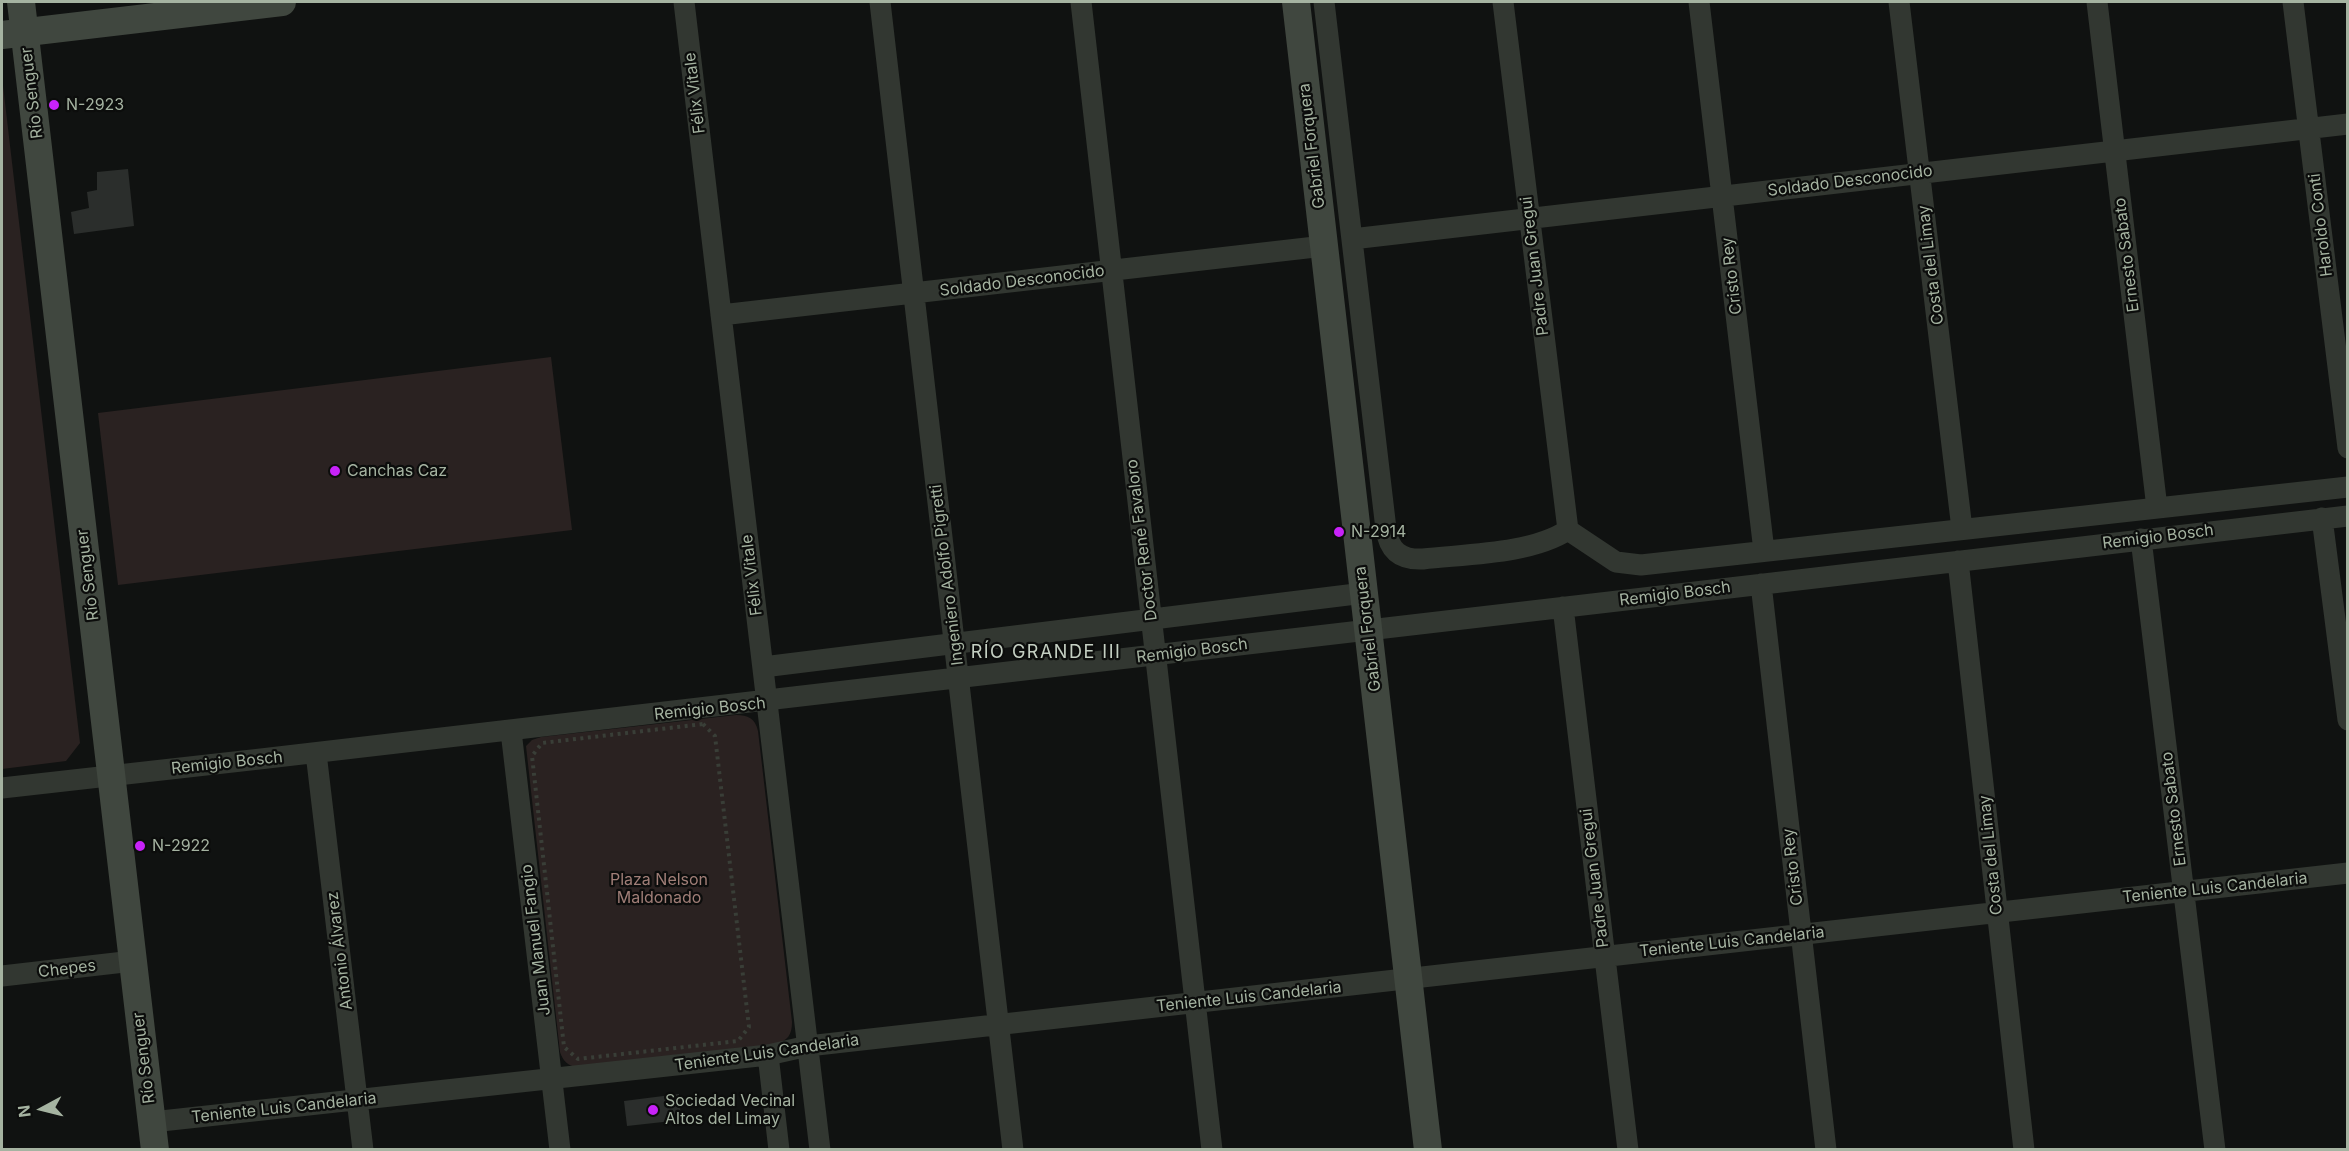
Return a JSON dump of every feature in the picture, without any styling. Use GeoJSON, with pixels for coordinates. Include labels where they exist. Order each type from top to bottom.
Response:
{"type":"FeatureCollection","features":[{"type":"Feature","properties":{"kind":"main road","name":"Río Senguer"},"geometry":{"type":"LineString","coordinates":[[21,2],[13,33],[111,776],[153,1136]]}},
{"type":"Feature","properties":{"kind":"main road"},"geometry":{"type":"LineString","coordinates":[[13,33],[252,3],[282,2]]}},
{"type":"Feature","properties":{"kind":"main road","name":"Gabriel Forquera"},"geometry":{"type":"LineString","coordinates":[[1296,2],[1428,1149]]}},
{"type":"Feature","properties":{"kind":"street","name":"Félix Vitale"},"geometry":{"type":"LineString","coordinates":[[684,2],[820,1149]]}},
{"type":"Feature","properties":{"kind":"street","name":"Ingeniero Adolfo Pigretti"},"geometry":{"type":"LineString","coordinates":[[880,2],[1013,1149]]}},
{"type":"Feature","properties":{"kind":"street","name":"Doctor René Favaloro"},"geometry":{"type":"LineString","coordinates":[[1081,2],[1212,1149]]}},
{"type":"Feature","properties":{"kind":"street","name":"Gabriel Forquera"},"geometry":{"type":"LineString","coordinates":[[1324,2],[1389,543],[1399,555],[1406,558],[1423,559],[1529,546],[1547,542],[1568,530]]}},
{"type":"Feature","properties":{"kind":"street","name":"Padre Juan Gregui"},"geometry":{"type":"LineString","coordinates":[[1503,2],[1568,530]]}},
{"type":"Feature","properties":{"kind":"street","name":"Cristo Rey"},"geometry":{"type":"LineString","coordinates":[[1699,2],[1764,551]]}},
{"type":"Feature","properties":{"kind":"street","name":"Costa del Limay"},"geometry":{"type":"LineString","coordinates":[[1899,2],[1962,530]]}},
{"type":"Feature","properties":{"kind":"street","name":"Ernesto Sabato"},"geometry":{"type":"LineString","coordinates":[[2097,2],[2157,508]]}},
{"type":"Feature","properties":{"kind":"street","name":"Haroldo Conti"},"geometry":{"type":"LineString","coordinates":[[2294,2],[2348,448]]}},
{"type":"Feature","properties":{"kind":"street","name":"Soldado Desconocido"},"geometry":{"type":"LineString","coordinates":[[1352,239],[2348,124]]}},
{"type":"Feature","properties":{"kind":"street","name":"Soldado Desconocido"},"geometry":{"type":"LineString","coordinates":[[721,315],[1324,246]]}},
{"type":"Feature","properties":{"kind":"street","name":"Remigio Bosch"},"geometry":{"type":"LineString","coordinates":[[1568,530],[1608,558],[1623,564],[1641,565],[2348,487]]}},
{"type":"Feature","properties":{"kind":"street","name":"Remigio Bosch"},"geometry":{"type":"LineString","coordinates":[[2,788],[767,702],[1368,629],[2348,516]]}},
{"type":"Feature","properties":{"kind":"street"},"geometry":{"type":"LineString","coordinates":[[2322,519],[2348,720]]}},
{"type":"Feature","properties":{"kind":"street","name":"Ernesto Sabato"},"geometry":{"type":"LineString","coordinates":[[2141,539],[2215,1149]]}},
{"type":"Feature","properties":{"kind":"street","name":"Costa del Limay"},"geometry":{"type":"LineString","coordinates":[[1958,561],[2024,1149]]}},
{"type":"Feature","properties":{"kind":"street","name":"Cristo Rey"},"geometry":{"type":"LineString","coordinates":[[1761,584],[1826,1149]]}},
{"type":"Feature","properties":{"kind":"street"},"geometry":{"type":"LineString","coordinates":[[763,667],[1364,593]]}},
{"type":"Feature","properties":{"kind":"street","name":"Padre Juan Gregui"},"geometry":{"type":"LineString","coordinates":[[1563,607],[1628,1149]]}},
{"type":"Feature","properties":{"kind":"street","name":"Juan Manuel Fangio"},"geometry":{"type":"LineString","coordinates":[[511,731],[561,1149]]}},
{"type":"Feature","properties":{"kind":"street","name":"Antonio Álvarez"},"geometry":{"type":"LineString","coordinates":[[316,753],[363,1149]]}},
{"type":"Feature","properties":{"kind":"street","name":"Teniente Luis Candelaria"},"geometry":{"type":"LineString","coordinates":[[153,1136],[358,1100],[768,1055],[808,1046],[2348,873]]}},
{"type":"Feature","properties":{"kind":"street","name":"Chepes"},"geometry":{"type":"LineString","coordinates":[[2,976],[133,961]]}},
{"type":"Feature","properties":{"kind":"street"},"geometry":{"type":"LineString","coordinates":[[768,1055],[779,1149]]}},
{"type":"Feature","properties":{"kind":"path"},"geometry":{"type":"LineString","coordinates":[[703,724],[715,736],[749,1027],[738,1041],[578,1059],[564,1047],[532,756],[542,743],[703,724]]}},
{"type":"Feature","properties":{"kind":"green space"},"geometry":{"type":"Polygon","coordinates":[[[2,77],[80,743],[66,761],[2,769],[2,77]]]}},
{"type":"Feature","properties":{"kind":"green space","name":"Canchas Caz"},"geometry":{"type":"Polygon","coordinates":[[[551,357],[572,530],[118,585],[98,413],[551,357]]]}},
{"type":"Feature","properties":{"kind":"green space","name":"Plaza Nelson Maldonado"},"geometry":{"type":"Polygon","coordinates":[[[736,715],[750,718],[758,731],[792,1022],[790,1034],[784,1041],[776,1044],[571,1066],[560,1052],[526,746],[532,740],[541,737],[736,715]]]}},
{"type":"Feature","properties":{"kind":"building"},"geometry":{"type":"Polygon","coordinates":[[[128,169],[134,226],[74,234],[71,212],[89,208],[87,192],[97,190],[97,172],[128,169]]]}},
{"type":"Feature","properties":{"kind":"building","name":"Sociedad Vecinal Altos del Limay"},"geometry":{"type":"Polygon","coordinates":[[[679,1094],[681,1120],[627,1126],[624,1101],[679,1094]]]}},
{"type":"Feature","properties":{"kind":"place","name":"N-2923"},"geometry":{"type":"Point","coordinates":[54,105]}},
{"type":"Feature","properties":{"kind":"place","name":"Canchas Caz"},"geometry":{"type":"Point","coordinates":[335,471]}},
{"type":"Feature","properties":{"kind":"place","name":"N-2914"},"geometry":{"type":"Point","coordinates":[1339,532]}},
{"type":"Feature","properties":{"kind":"place","name":"N-2922"},"geometry":{"type":"Point","coordinates":[140,846]}},
{"type":"Feature","properties":{"kind":"place","name":"Sociedad Vecinal Altos del Limay"},"geometry":{"type":"Point","coordinates":[653,1110]}},
{"type":"Feature","properties":{"kind":"district","name":"RÍO GRANDE III"},"geometry":{"type":"Point","coordinates":[1046,653]}}]}
